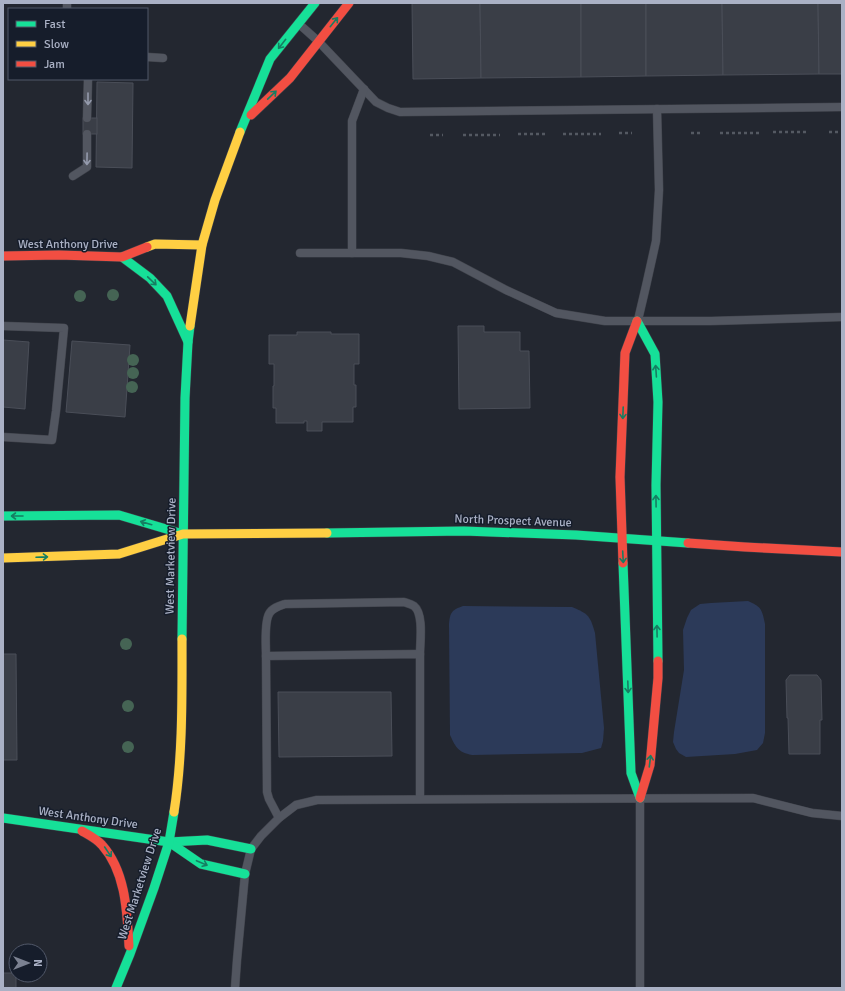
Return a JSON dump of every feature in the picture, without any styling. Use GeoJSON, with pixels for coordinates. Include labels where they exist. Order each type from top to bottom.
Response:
{"type":"FeatureCollection","features":[{"type":"Feature","properties":{"kind":"main road","name":"West Marketview Drive"},"geometry":{"type":"LineString","coordinates":[[116,988],[154,888],[169,842],[175,804],[180,755],[182,708],[185,398],[188,342],[202,244],[215,200],[244,122],[270,59],[315,3]]}},
{"type":"Feature","properties":{"kind":"main road","name":"West Marketview Drive"},"geometry":{"type":"LineString","coordinates":[[244,122],[290,78],[349,3]]}},
{"type":"Feature","properties":{"kind":"main road","name":"West Anthony Drive"},"geometry":{"type":"LineString","coordinates":[[3,256],[58,255],[122,257],[155,244],[202,244]]}},
{"type":"Feature","properties":{"kind":"main road"},"geometry":{"type":"LineString","coordinates":[[122,257],[150,278],[167,296],[188,342]]}},
{"type":"Feature","properties":{"kind":"main road"},"geometry":{"type":"LineString","coordinates":[[637,321],[624,353],[620,477],[631,774],[640,798]]}},
{"type":"Feature","properties":{"kind":"main road"},"geometry":{"type":"LineString","coordinates":[[637,321],[655,354],[658,402],[656,485],[658,678],[650,765],[640,798]]}},
{"type":"Feature","properties":{"kind":"main road","name":"North Prospect Avenue"},"geometry":{"type":"LineString","coordinates":[[3,516],[119,516],[183,534],[464,531],[576,535],[842,552]]}},
{"type":"Feature","properties":{"kind":"main road","name":"North Prospect Avenue"},"geometry":{"type":"LineString","coordinates":[[3,558],[119,554],[183,534]]}},
{"type":"Feature","properties":{"kind":"main road","name":"West Anthony Drive"},"geometry":{"type":"LineString","coordinates":[[3,818],[169,842],[206,840],[251,849]]}},
{"type":"Feature","properties":{"kind":"main road"},"geometry":{"type":"LineString","coordinates":[[77,829],[92,836],[103,846],[113,860],[118,873],[125,902],[130,954]]}},
{"type":"Feature","properties":{"kind":"main road"},"geometry":{"type":"LineString","coordinates":[[169,842],[201,864],[245,874]]}},
{"type":"Feature","properties":{"kind":"lane"},"geometry":{"type":"LineString","coordinates":[[298,23],[318,41],[376,102],[400,112],[842,107]]}},
{"type":"Feature","properties":{"kind":"lane"},"geometry":{"type":"LineString","coordinates":[[148,58],[163,58]]}},
{"type":"Feature","properties":{"kind":"lane"},"geometry":{"type":"LineString","coordinates":[[87,118],[88,80]]}},
{"type":"Feature","properties":{"kind":"lane"},"geometry":{"type":"LineString","coordinates":[[352,253],[352,121],[364,89]]}},
{"type":"Feature","properties":{"kind":"lane"},"geometry":{"type":"LineString","coordinates":[[637,321],[656,241],[659,190],[657,109]]}},
{"type":"Feature","properties":{"kind":"lane"},"geometry":{"type":"LineString","coordinates":[[73,176],[87,167],[87,134]]}},
{"type":"Feature","properties":{"kind":"lane"},"geometry":{"type":"LineString","coordinates":[[300,253],[401,253],[428,256],[453,262],[506,290],[556,313],[605,321],[726,321],[842,318]]}},
{"type":"Feature","properties":{"kind":"lane"},"geometry":{"type":"LineString","coordinates":[[3,326],[64,328],[52,440],[3,437]]}},
{"type":"Feature","properties":{"kind":"lane"},"geometry":{"type":"LineString","coordinates":[[279,818],[269,800],[267,792],[266,623],[269,614],[275,607],[285,604],[404,602],[414,606],[419,614],[420,623],[420,800]]}},
{"type":"Feature","properties":{"kind":"lane"},"geometry":{"type":"LineString","coordinates":[[266,656],[420,654]]}},
{"type":"Feature","properties":{"kind":"lane"},"geometry":{"type":"LineString","coordinates":[[640,798],[640,988]]}},
{"type":"Feature","properties":{"kind":"lane"},"geometry":{"type":"LineString","coordinates":[[235,988],[245,874],[251,849],[261,836],[279,818],[296,805],[317,800],[753,798],[812,813],[842,816]]}},
{"type":"Feature","properties":{"kind":"path"},"geometry":{"type":"LineString","coordinates":[[773,132],[809,132]]}},
{"type":"Feature","properties":{"kind":"path"},"geometry":{"type":"LineString","coordinates":[[829,132],[842,132]]}},
{"type":"Feature","properties":{"kind":"path"},"geometry":{"type":"LineString","coordinates":[[619,133],[632,133]]}},
{"type":"Feature","properties":{"kind":"path"},"geometry":{"type":"LineString","coordinates":[[691,133],[703,133]]}},
{"type":"Feature","properties":{"kind":"path"},"geometry":{"type":"LineString","coordinates":[[720,133],[759,133]]}},
{"type":"Feature","properties":{"kind":"path"},"geometry":{"type":"LineString","coordinates":[[463,135],[500,134]]}},
{"type":"Feature","properties":{"kind":"path"},"geometry":{"type":"LineString","coordinates":[[518,134],[545,134]]}},
{"type":"Feature","properties":{"kind":"path"},"geometry":{"type":"LineString","coordinates":[[563,134],[601,134]]}},
{"type":"Feature","properties":{"kind":"path"},"geometry":{"type":"LineString","coordinates":[[430,135],[443,135]]}},
{"type":"Feature","properties":{"kind":"water"},"geometry":{"type":"Polygon","coordinates":[[[748,601],[759,607],[765,624],[765,733],[763,743],[757,750],[735,754],[686,757],[679,753],[673,742],[684,670],[683,630],[687,618],[691,610],[700,604],[748,601]]]}},
{"type":"Feature","properties":{"kind":"water"},"geometry":{"type":"Polygon","coordinates":[[[463,606],[572,607],[588,616],[595,633],[604,728],[601,748],[582,753],[472,755],[458,749],[450,735],[449,624],[452,612],[463,606]]]}},
{"type":"Feature","properties":{"kind":"building"},"geometry":{"type":"Polygon","coordinates":[[[412,3],[480,3],[481,78],[413,79],[412,3]]]}},
{"type":"Feature","properties":{"kind":"building"},"geometry":{"type":"Polygon","coordinates":[[[480,3],[581,3],[581,77],[481,78],[480,3]]]}},
{"type":"Feature","properties":{"kind":"building"},"geometry":{"type":"Polygon","coordinates":[[[581,3],[646,3],[646,76],[581,77],[581,3]]]}},
{"type":"Feature","properties":{"kind":"building"},"geometry":{"type":"Polygon","coordinates":[[[646,3],[722,3],[723,75],[646,76],[646,3]]]}},
{"type":"Feature","properties":{"kind":"building"},"geometry":{"type":"Polygon","coordinates":[[[722,3],[818,3],[819,74],[723,75],[722,3]]]}},
{"type":"Feature","properties":{"kind":"building"},"geometry":{"type":"Polygon","coordinates":[[[818,3],[842,3],[842,74],[819,74],[818,3]]]}},
{"type":"Feature","properties":{"kind":"building"},"geometry":{"type":"Polygon","coordinates":[[[97,82],[133,83],[132,168],[96,167],[97,82]]]}},
{"type":"Feature","properties":{"kind":"building"},"geometry":{"type":"Polygon","coordinates":[[[83,118],[97,118],[97,134],[83,134],[83,118]]]}},
{"type":"Feature","properties":{"kind":"building"},"geometry":{"type":"Polygon","coordinates":[[[458,326],[484,326],[484,332],[520,332],[520,351],[529,351],[530,408],[459,409],[458,326]]]}},
{"type":"Feature","properties":{"kind":"building"},"geometry":{"type":"Polygon","coordinates":[[[297,332],[359,334],[359,364],[354,364],[356,407],[353,407],[353,422],[322,422],[322,431],[307,431],[307,421],[304,421],[304,423],[276,423],[276,408],[273,408],[274,364],[269,364],[269,335],[297,335],[297,332]]]}},
{"type":"Feature","properties":{"kind":"building"},"geometry":{"type":"Polygon","coordinates":[[[3,340],[29,342],[25,409],[3,407],[3,340]]]}},
{"type":"Feature","properties":{"kind":"building"},"geometry":{"type":"Polygon","coordinates":[[[72,341],[130,345],[125,417],[66,412],[72,341]]]}},
{"type":"Feature","properties":{"kind":"building"},"geometry":{"type":"Polygon","coordinates":[[[3,654],[16,654],[17,760],[3,760],[3,654]]]}},
{"type":"Feature","properties":{"kind":"building"},"geometry":{"type":"Polygon","coordinates":[[[790,675],[817,675],[821,680],[822,720],[820,720],[820,754],[789,754],[786,680],[790,675]]]}},
{"type":"Feature","properties":{"kind":"building"},"geometry":{"type":"Polygon","coordinates":[[[278,692],[391,692],[392,756],[279,757],[278,692]]]}},
{"type":"Feature","properties":{"kind":"building"},"geometry":{"type":"Polygon","coordinates":[[[3,973],[8,973],[8,983],[16,983],[16,988],[3,988],[3,973]]]}},
{"type":"Feature","properties":{"kind":"traffic: fast"},"geometry":{"type":"LineString","coordinates":[[240,132],[270,59],[315,3]]}},
{"type":"Feature","properties":{"kind":"traffic: fast"},"geometry":{"type":"LineString","coordinates":[[122,257],[150,278],[167,296],[188,342]]}},
{"type":"Feature","properties":{"kind":"traffic: fast"},"geometry":{"type":"LineString","coordinates":[[637,321],[655,354],[658,402],[656,485],[658,661]]}},
{"type":"Feature","properties":{"kind":"traffic: fast"},"geometry":{"type":"LineString","coordinates":[[182,639],[185,398],[190,326]]}},
{"type":"Feature","properties":{"kind":"traffic: fast"},"geometry":{"type":"LineString","coordinates":[[3,516],[119,515],[183,534]]}},
{"type":"Feature","properties":{"kind":"traffic: fast"},"geometry":{"type":"LineString","coordinates":[[327,533],[464,531],[576,535],[688,543]]}},
{"type":"Feature","properties":{"kind":"traffic: fast"},"geometry":{"type":"LineString","coordinates":[[623,563],[631,773],[640,798]]}},
{"type":"Feature","properties":{"kind":"traffic: fast"},"geometry":{"type":"LineString","coordinates":[[116,988],[154,888],[169,842],[174,812]]}},
{"type":"Feature","properties":{"kind":"traffic: fast"},"geometry":{"type":"LineString","coordinates":[[3,818],[169,842],[207,840],[251,849]]}},
{"type":"Feature","properties":{"kind":"traffic: fast"},"geometry":{"type":"LineString","coordinates":[[169,842],[201,864],[245,874]]}},
{"type":"Feature","properties":{"kind":"traffic: slow"},"geometry":{"type":"LineString","coordinates":[[190,326],[202,245],[215,200],[240,132]]}},
{"type":"Feature","properties":{"kind":"traffic: slow"},"geometry":{"type":"LineString","coordinates":[[147,247],[155,244],[202,245]]}},
{"type":"Feature","properties":{"kind":"traffic: slow"},"geometry":{"type":"LineString","coordinates":[[3,558],[119,554],[183,534],[327,533]]}},
{"type":"Feature","properties":{"kind":"traffic: slow"},"geometry":{"type":"LineString","coordinates":[[174,812],[179,769],[182,704],[182,639]]}},
{"type":"Feature","properties":{"kind":"traffic: jam"},"geometry":{"type":"LineString","coordinates":[[251,115],[290,78],[349,3]]}},
{"type":"Feature","properties":{"kind":"traffic: jam"},"geometry":{"type":"LineString","coordinates":[[3,256],[59,255],[122,257],[147,247]]}},
{"type":"Feature","properties":{"kind":"traffic: jam"},"geometry":{"type":"LineString","coordinates":[[623,563],[620,477],[625,353],[637,321]]}},
{"type":"Feature","properties":{"kind":"traffic: jam"},"geometry":{"type":"LineString","coordinates":[[688,543],[842,552]]}},
{"type":"Feature","properties":{"kind":"traffic: jam"},"geometry":{"type":"LineString","coordinates":[[640,798],[650,765],[658,678],[658,661]]}},
{"type":"Feature","properties":{"kind":"traffic: jam"},"geometry":{"type":"LineString","coordinates":[[82,831],[100,843],[116,867],[124,893],[129,946]]}}]}
